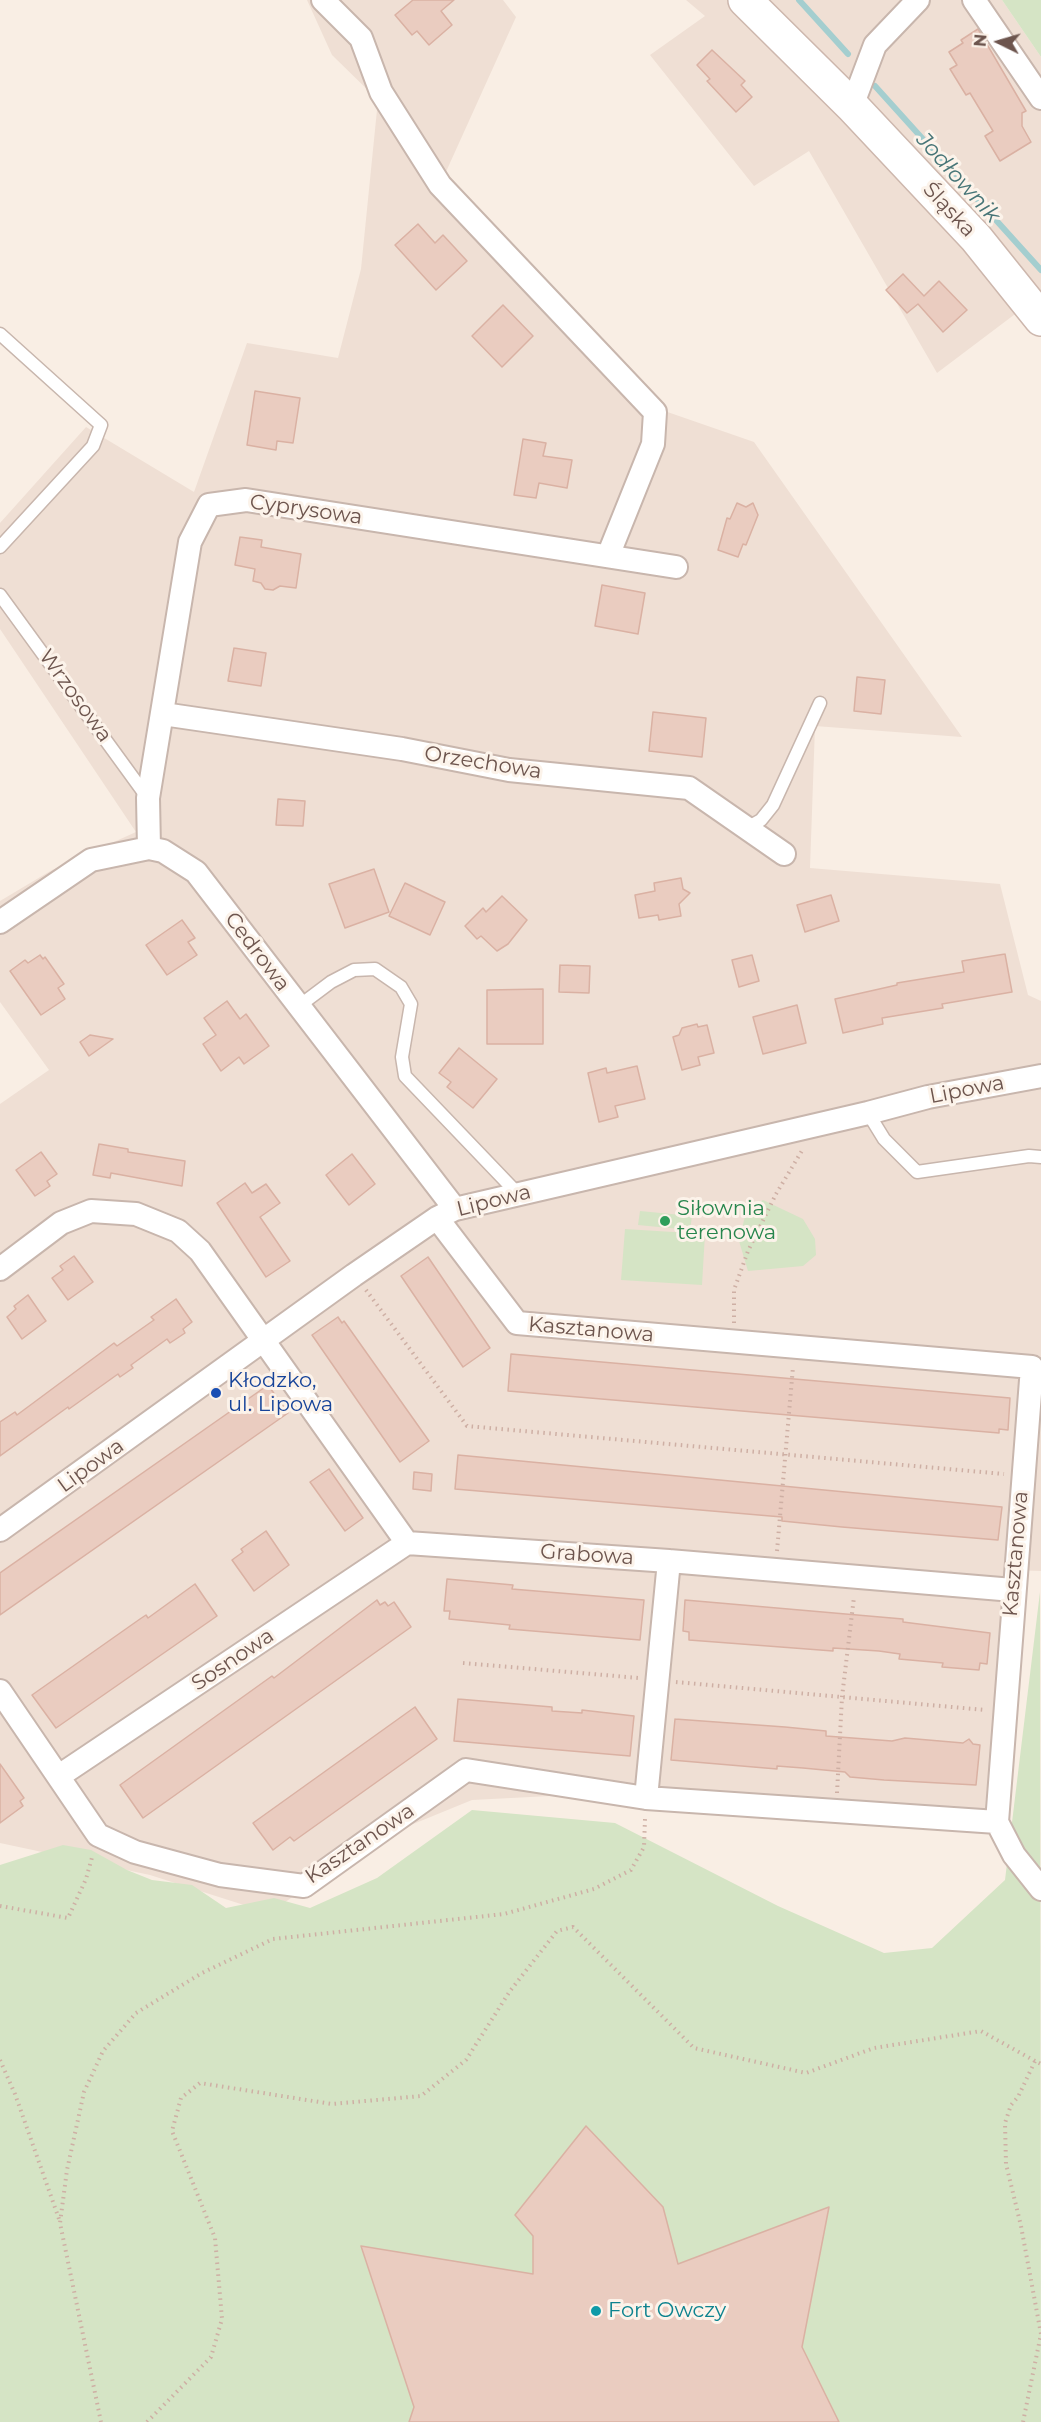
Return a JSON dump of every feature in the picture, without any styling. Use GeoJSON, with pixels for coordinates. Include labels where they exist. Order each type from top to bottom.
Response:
{"type":"FeatureCollection","features":[{"type":"Feature","properties":{"kind":"street"},"geometry":{"type":"LineString","coordinates":[[323,0],[361,38],[381,92],[440,185],[655,412],[653,444],[608,556]]}},
{"type":"Feature","properties":{"kind":"street","name":"Śląska"},"geometry":{"type":"LineString","coordinates":[[745,0],[852,106],[976,238],[1041,319]]}},
{"type":"Feature","properties":{"kind":"street"},"geometry":{"type":"LineString","coordinates":[[852,106],[875,45],[918,0]]}},
{"type":"Feature","properties":{"kind":"street"},"geometry":{"type":"LineString","coordinates":[[974,0],[1041,98]]}},
{"type":"Feature","properties":{"kind":"street","name":"Cyprysowa"},"geometry":{"type":"LineString","coordinates":[[149,848],[148,798],[190,542],[209,505],[246,500],[676,567]]}},
{"type":"Feature","properties":{"kind":"street","name":"Orzechowa"},"geometry":{"type":"LineString","coordinates":[[163,714],[402,749],[509,770],[689,789],[784,855]]}},
{"type":"Feature","properties":{"kind":"street"},"geometry":{"type":"LineString","coordinates":[[0,922],[91,860],[149,848]]}},
{"type":"Feature","properties":{"kind":"street","name":"Cedrowa"},"geometry":{"type":"LineString","coordinates":[[149,848],[163,850],[196,872],[298,1006],[446,1214]]}},
{"type":"Feature","properties":{"kind":"street","name":"Lipowa"},"geometry":{"type":"LineString","coordinates":[[0,1530],[354,1275],[446,1214],[518,1194],[928,1097],[1041,1076]]}},
{"type":"Feature","properties":{"kind":"street"},"geometry":{"type":"LineString","coordinates":[[0,1269],[61,1223],[91,1211],[136,1214],[178,1231],[200,1251],[406,1543]]}},
{"type":"Feature","properties":{"kind":"street","name":"Kasztanowa"},"geometry":{"type":"LineString","coordinates":[[0,1691],[98,1834],[135,1852],[220,1875],[304,1886],[466,1770],[646,1798],[997,1822],[1013,1590],[1032,1367],[518,1323],[446,1214]]}},
{"type":"Feature","properties":{"kind":"street","name":"Grabowa"},"geometry":{"type":"LineString","coordinates":[[406,1543],[669,1561],[1013,1590]]}},
{"type":"Feature","properties":{"kind":"street","name":"Sosnowa"},"geometry":{"type":"LineString","coordinates":[[58,1776],[406,1543]]}},
{"type":"Feature","properties":{"kind":"street"},"geometry":{"type":"LineString","coordinates":[[646,1798],[669,1561]]}},
{"type":"Feature","properties":{"kind":"street"},"geometry":{"type":"LineString","coordinates":[[997,1822],[1014,1855],[1041,1889]]}},
{"type":"Feature","properties":{"kind":"lane"},"geometry":{"type":"LineString","coordinates":[[0,334],[101,425],[93,446],[0,547]]}},
{"type":"Feature","properties":{"kind":"lane","name":"Wrzosowa"},"geometry":{"type":"LineString","coordinates":[[0,595],[148,798]]}},
{"type":"Feature","properties":{"kind":"lane"},"geometry":{"type":"LineString","coordinates":[[747,828],[761,820],[772,805],[820,703]]}},
{"type":"Feature","properties":{"kind":"lane"},"geometry":{"type":"LineString","coordinates":[[298,1006],[331,982],[354,970],[375,969],[401,987],[411,1004],[402,1058],[405,1076],[518,1194]]}},
{"type":"Feature","properties":{"kind":"lane"},"geometry":{"type":"LineString","coordinates":[[868,1113],[884,1140],[917,1172],[1029,1156],[1041,1157]]}},
{"type":"Feature","properties":{"kind":"path"},"geometry":{"type":"LineString","coordinates":[[734,1342],[734,1290],[748,1251],[801,1151],[834,1121]]}},
{"type":"Feature","properties":{"kind":"path"},"geometry":{"type":"LineString","coordinates":[[354,1275],[467,1426],[1023,1476]]}},
{"type":"Feature","properties":{"kind":"path"},"geometry":{"type":"LineString","coordinates":[[775,1570],[795,1347]]}},
{"type":"Feature","properties":{"kind":"path"},"geometry":{"type":"LineString","coordinates":[[836,1811],[842,1697],[856,1577]]}},
{"type":"Feature","properties":{"kind":"path"},"geometry":{"type":"LineString","coordinates":[[463,1663],[1005,1712]]}},
{"type":"Feature","properties":{"kind":"path"},"geometry":{"type":"LineString","coordinates":[[60,2223],[67,2170],[84,2092],[103,2052],[136,2013],[202,1973],[273,1939],[504,1914],[594,1890],[632,1870],[644,1847],[646,1798]]}},
{"type":"Feature","properties":{"kind":"path"},"geometry":{"type":"LineString","coordinates":[[0,1906],[68,1917],[86,1879],[98,1834]]}},
{"type":"Feature","properties":{"kind":"path"},"geometry":{"type":"LineString","coordinates":[[147,2422],[211,2356],[222,2319],[215,2238],[172,2131],[181,2098],[200,2083],[332,2104],[421,2096],[466,2060],[510,1991],[557,1931],[573,1927],[694,2048],[806,2073],[874,2048],[981,2031],[1041,2064]]}},
{"type":"Feature","properties":{"kind":"path"},"geometry":{"type":"LineString","coordinates":[[0,2060],[34,2147],[60,2223],[101,2422]]}},
{"type":"Feature","properties":{"kind":"path"},"geometry":{"type":"LineString","coordinates":[[1023,2422],[1041,2334],[1021,2226],[1006,2164],[1005,2123],[1011,2105],[1018,2097],[1035,2061]]}},
{"type":"Feature","properties":{"kind":"shaded area"},"geometry":{"type":"Polygon","coordinates":[[[307,0],[503,0],[516,17],[440,185],[653,407],[754,442],[962,737],[815,726],[810,868],[1000,884],[1028,995],[1041,1001],[1041,1571],[1007,1570],[985,1809],[667,1790],[472,1800],[379,1838],[269,1913],[150,1875],[0,1843],[0,1104],[49,1070],[0,1002],[0,901],[52,870],[136,832],[0,629],[0,523],[86,427],[194,492],[247,343],[338,358],[361,269],[378,100],[332,55],[307,0]]]}},
{"type":"Feature","properties":{"kind":"shaded area"},"geometry":{"type":"Polygon","coordinates":[[[686,0],[1002,0],[1041,57],[1041,291],[1039,296],[937,373],[809,151],[754,186],[650,55],[705,16],[686,0]]]}},
{"type":"Feature","properties":{"kind":"green space"},"geometry":{"type":"Polygon","coordinates":[[[1002,0],[1041,0],[1041,57],[1002,0]]]}},
{"type":"Feature","properties":{"kind":"green space"},"geometry":{"type":"Polygon","coordinates":[[[763,1200],[803,1219],[815,1239],[816,1255],[803,1266],[748,1271],[739,1241],[746,1212],[763,1200]]]}},
{"type":"Feature","properties":{"kind":"green space","name":"Siłownia terenowa"},"geometry":{"type":"Polygon","coordinates":[[[640,1211],[692,1216],[690,1230],[638,1225],[640,1211]]]}},
{"type":"Feature","properties":{"kind":"green space"},"geometry":{"type":"Polygon","coordinates":[[[625,1229],[705,1234],[702,1285],[621,1280],[625,1229]]]}},
{"type":"Feature","properties":{"kind":"green space"},"geometry":{"type":"Polygon","coordinates":[[[1040,1592],[1041,2422],[0,2422],[0,1865],[63,1845],[91,1850],[127,1870],[152,1880],[192,1885],[226,1908],[274,1898],[310,1908],[377,1878],[472,1810],[615,1823],[778,1906],[884,1953],[932,1948],[1005,1880],[1040,1592]]]}},
{"type":"Feature","properties":{"kind":"building"},"geometry":{"type":"Polygon","coordinates":[[[413,0],[454,0],[441,11],[452,25],[429,45],[417,31],[412,35],[395,15],[413,0]]]}},
{"type":"Feature","properties":{"kind":"building"},"geometry":{"type":"Polygon","coordinates":[[[978,29],[1026,111],[1022,113],[1022,126],[1031,142],[1000,161],[985,136],[993,131],[970,93],[966,95],[950,69],[957,65],[949,52],[963,43],[961,40],[978,29]]]}},
{"type":"Feature","properties":{"kind":"building"},"geometry":{"type":"Polygon","coordinates":[[[712,50],[745,81],[741,85],[752,97],[736,112],[707,81],[710,79],[697,65],[712,50]]]}},
{"type":"Feature","properties":{"kind":"building"},"geometry":{"type":"Polygon","coordinates":[[[418,224],[435,243],[443,235],[467,261],[436,290],[395,245],[418,224]]]}},
{"type":"Feature","properties":{"kind":"building"},"geometry":{"type":"Polygon","coordinates":[[[903,274],[924,296],[939,281],[967,310],[943,332],[918,304],[907,313],[886,290],[903,274]]]}},
{"type":"Feature","properties":{"kind":"building"},"geometry":{"type":"Polygon","coordinates":[[[503,305],[533,336],[502,367],[472,336],[503,305]]]}},
{"type":"Feature","properties":{"kind":"building"},"geometry":{"type":"Polygon","coordinates":[[[255,391],[300,398],[293,443],[277,441],[276,450],[247,445],[255,391]]]}},
{"type":"Feature","properties":{"kind":"building"},"geometry":{"type":"Polygon","coordinates":[[[523,439],[546,443],[543,456],[572,460],[567,488],[539,483],[536,498],[514,495],[523,439]]]}},
{"type":"Feature","properties":{"kind":"building"},"geometry":{"type":"Polygon","coordinates":[[[737,503],[746,507],[753,503],[758,515],[746,545],[743,544],[738,557],[718,550],[727,518],[730,519],[737,503]]]}},
{"type":"Feature","properties":{"kind":"building"},"geometry":{"type":"Polygon","coordinates":[[[240,537],[262,540],[261,547],[301,554],[296,588],[280,586],[273,590],[265,589],[261,583],[253,581],[255,569],[235,565],[240,537]]]}},
{"type":"Feature","properties":{"kind":"building"},"geometry":{"type":"Polygon","coordinates":[[[602,585],[645,593],[638,634],[595,626],[602,585]]]}},
{"type":"Feature","properties":{"kind":"building"},"geometry":{"type":"Polygon","coordinates":[[[234,648],[266,653],[261,686],[228,681],[234,648]]]}},
{"type":"Feature","properties":{"kind":"building"},"geometry":{"type":"Polygon","coordinates":[[[857,677],[885,680],[881,714],[854,711],[857,677]]]}},
{"type":"Feature","properties":{"kind":"building"},"geometry":{"type":"Polygon","coordinates":[[[653,712],[706,718],[702,757],[649,751],[653,712]]]}},
{"type":"Feature","properties":{"kind":"building"},"geometry":{"type":"Polygon","coordinates":[[[278,799],[305,801],[303,826],[276,825],[278,799]]]}},
{"type":"Feature","properties":{"kind":"building"},"geometry":{"type":"Polygon","coordinates":[[[374,869],[389,912],[345,928],[329,884],[374,869]]]}},
{"type":"Feature","properties":{"kind":"building"},"geometry":{"type":"Polygon","coordinates":[[[681,878],[683,889],[690,893],[679,904],[681,916],[659,920],[658,915],[639,918],[635,895],[655,891],[654,883],[681,878]]]}},
{"type":"Feature","properties":{"kind":"building"},"geometry":{"type":"Polygon","coordinates":[[[405,883],[445,902],[430,935],[389,916],[405,883]]]}},
{"type":"Feature","properties":{"kind":"building"},"geometry":{"type":"Polygon","coordinates":[[[831,895],[839,921],[805,932],[797,905],[831,895]]]}},
{"type":"Feature","properties":{"kind":"building"},"geometry":{"type":"Polygon","coordinates":[[[502,896],[527,920],[508,944],[497,951],[481,936],[477,939],[465,926],[483,908],[486,912],[502,896]]]}},
{"type":"Feature","properties":{"kind":"building"},"geometry":{"type":"Polygon","coordinates":[[[182,920],[195,938],[188,942],[197,955],[167,975],[146,945],[182,920]]]}},
{"type":"Feature","properties":{"kind":"building"},"geometry":{"type":"Polygon","coordinates":[[[1005,954],[1012,992],[942,1004],[943,1008],[882,1018],[883,1024],[843,1033],[835,999],[897,985],[897,983],[964,972],[962,961],[1005,954]]]}},
{"type":"Feature","properties":{"kind":"building"},"geometry":{"type":"Polygon","coordinates":[[[40,955],[43,959],[45,957],[64,984],[58,988],[65,999],[41,1015],[10,971],[25,960],[28,963],[40,955]]]}},
{"type":"Feature","properties":{"kind":"building"},"geometry":{"type":"Polygon","coordinates":[[[752,955],[759,981],[739,987],[732,960],[752,955]]]}},
{"type":"Feature","properties":{"kind":"building"},"geometry":{"type":"Polygon","coordinates":[[[560,965],[590,966],[589,993],[559,992],[560,965]]]}},
{"type":"Feature","properties":{"kind":"building"},"geometry":{"type":"Polygon","coordinates":[[[543,989],[543,1044],[487,1044],[487,990],[543,989]]]}},
{"type":"Feature","properties":{"kind":"building"},"geometry":{"type":"Polygon","coordinates":[[[227,1001],[240,1019],[246,1014],[269,1046],[244,1064],[239,1057],[221,1071],[203,1044],[216,1035],[204,1018],[227,1001]]]}},
{"type":"Feature","properties":{"kind":"building"},"geometry":{"type":"Polygon","coordinates":[[[797,1005],[806,1043],[763,1054],[753,1017],[797,1005]]]}},
{"type":"Feature","properties":{"kind":"building"},"geometry":{"type":"Polygon","coordinates":[[[697,1024],[698,1027],[707,1025],[714,1053],[698,1057],[700,1065],[682,1070],[673,1037],[679,1035],[682,1028],[697,1024]]]}},
{"type":"Feature","properties":{"kind":"building"},"geometry":{"type":"Polygon","coordinates":[[[90,1035],[113,1039],[89,1056],[80,1042],[90,1035]]]}},
{"type":"Feature","properties":{"kind":"building"},"geometry":{"type":"Polygon","coordinates":[[[459,1048],[497,1079],[473,1108],[447,1087],[451,1082],[439,1073],[459,1048]]]}},
{"type":"Feature","properties":{"kind":"building"},"geometry":{"type":"Polygon","coordinates":[[[637,1066],[645,1099],[615,1106],[618,1117],[599,1122],[588,1073],[606,1068],[607,1073],[637,1066]]]}},
{"type":"Feature","properties":{"kind":"building"},"geometry":{"type":"Polygon","coordinates":[[[99,1144],[128,1149],[128,1152],[185,1161],[182,1186],[111,1173],[110,1178],[93,1175],[99,1144]]]}},
{"type":"Feature","properties":{"kind":"building"},"geometry":{"type":"Polygon","coordinates":[[[41,1152],[57,1174],[47,1181],[50,1186],[35,1196],[16,1170],[41,1152]]]}},
{"type":"Feature","properties":{"kind":"building"},"geometry":{"type":"Polygon","coordinates":[[[352,1154],[375,1184],[349,1205],[326,1175],[352,1154]]]}},
{"type":"Feature","properties":{"kind":"building"},"geometry":{"type":"Polygon","coordinates":[[[245,1183],[252,1193],[266,1184],[280,1203],[260,1217],[290,1261],[266,1277],[217,1203],[245,1183]]]}},
{"type":"Feature","properties":{"kind":"building"},"geometry":{"type":"Polygon","coordinates":[[[74,1256],[93,1282],[68,1300],[52,1278],[63,1270],[60,1266],[74,1256]]]}},
{"type":"Feature","properties":{"kind":"building"},"geometry":{"type":"Polygon","coordinates":[[[428,1257],[490,1348],[463,1367],[401,1276],[428,1257]]]}},
{"type":"Feature","properties":{"kind":"building"},"geometry":{"type":"Polygon","coordinates":[[[28,1295],[46,1321],[22,1339],[7,1317],[16,1309],[14,1306],[28,1295]]]}},
{"type":"Feature","properties":{"kind":"building"},"geometry":{"type":"Polygon","coordinates":[[[176,1299],[192,1322],[183,1329],[185,1333],[170,1343],[167,1339],[131,1365],[133,1368],[120,1377],[118,1374],[69,1409],[68,1407],[0,1456],[0,1422],[15,1412],[17,1415],[114,1343],[117,1346],[154,1320],[151,1317],[176,1299]]]}},
{"type":"Feature","properties":{"kind":"building"},"geometry":{"type":"Polygon","coordinates":[[[338,1317],[342,1323],[344,1321],[429,1441],[400,1462],[312,1335],[338,1317]]]}},
{"type":"Feature","properties":{"kind":"building"},"geometry":{"type":"Polygon","coordinates":[[[511,1354],[1010,1398],[1008,1430],[999,1429],[999,1433],[508,1391],[511,1354]]]}},
{"type":"Feature","properties":{"kind":"building"},"geometry":{"type":"Polygon","coordinates":[[[268,1385],[288,1413],[0,1615],[0,1573],[268,1385]]]}},
{"type":"Feature","properties":{"kind":"building"},"geometry":{"type":"Polygon","coordinates":[[[458,1455],[1002,1507],[998,1540],[782,1521],[782,1517],[455,1489],[458,1455]]]}},
{"type":"Feature","properties":{"kind":"building"},"geometry":{"type":"Polygon","coordinates":[[[329,1469],[363,1518],[345,1531],[310,1482],[329,1469]]]}},
{"type":"Feature","properties":{"kind":"building"},"geometry":{"type":"Polygon","coordinates":[[[414,1472],[432,1474],[431,1491],[413,1489],[414,1472]]]}},
{"type":"Feature","properties":{"kind":"building"},"geometry":{"type":"Polygon","coordinates":[[[266,1531],[289,1565],[254,1591],[232,1560],[243,1552],[241,1549],[266,1531]]]}},
{"type":"Feature","properties":{"kind":"building"},"geometry":{"type":"Polygon","coordinates":[[[447,1579],[513,1585],[512,1589],[644,1600],[640,1640],[509,1629],[510,1625],[449,1619],[450,1611],[444,1611],[447,1579]]]}},
{"type":"Feature","properties":{"kind":"building"},"geometry":{"type":"Polygon","coordinates":[[[195,1584],[217,1616],[56,1728],[32,1695],[140,1619],[146,1615],[148,1618],[195,1584]]]}},
{"type":"Feature","properties":{"kind":"building"},"geometry":{"type":"Polygon","coordinates":[[[377,1600],[380,1605],[385,1602],[388,1606],[394,1602],[411,1627],[143,1818],[120,1785],[272,1676],[274,1678],[377,1600]]]}},
{"type":"Feature","properties":{"kind":"building"},"geometry":{"type":"Polygon","coordinates":[[[685,1600],[903,1619],[903,1622],[990,1633],[987,1664],[980,1663],[979,1670],[942,1667],[943,1663],[899,1659],[900,1654],[879,1651],[833,1648],[833,1651],[689,1640],[689,1632],[683,1631],[685,1600]]]}},
{"type":"Feature","properties":{"kind":"building"},"geometry":{"type":"Polygon","coordinates":[[[458,1699],[552,1707],[552,1711],[582,1713],[582,1710],[634,1716],[630,1756],[454,1741],[458,1699]]]}},
{"type":"Feature","properties":{"kind":"building"},"geometry":{"type":"Polygon","coordinates":[[[415,1707],[437,1739],[294,1841],[290,1837],[273,1850],[253,1823],[415,1707]]]}},
{"type":"Feature","properties":{"kind":"building"},"geometry":{"type":"Polygon","coordinates":[[[675,1719],[826,1731],[826,1736],[892,1741],[905,1738],[963,1743],[969,1739],[973,1744],[980,1745],[976,1785],[850,1777],[845,1772],[803,1768],[777,1766],[777,1769],[671,1760],[675,1719]]]}},
{"type":"Feature","properties":{"kind":"building"},"geometry":{"type":"Polygon","coordinates":[[[0,1764],[24,1798],[20,1801],[23,1806],[0,1823],[0,1764]]]}},
{"type":"Feature","properties":{"kind":"building","name":"Fort Owczy"},"geometry":{"type":"Polygon","coordinates":[[[586,2126],[663,2207],[678,2264],[829,2207],[802,2347],[839,2422],[409,2422],[414,2407],[361,2246],[533,2274],[533,2236],[515,2215],[586,2126]]]}},
{"type":"Feature","properties":{"kind":"waterway","name":"Jodłownik"},"geometry":{"type":"LineString","coordinates":[[799,0],[848,54]]}},
{"type":"Feature","properties":{"kind":"waterway","name":"Jodłownik"},"geometry":{"type":"LineString","coordinates":[[875,86],[1041,270]]}},
{"type":"Feature","properties":{"kind":"place","name":"Siłownia terenowa"},"geometry":{"type":"Point","coordinates":[665,1221]}},
{"type":"Feature","properties":{"kind":"place","name":"Kłodzko, ul. Lipowa"},"geometry":{"type":"Point","coordinates":[216,1393]}},
{"type":"Feature","properties":{"kind":"place","name":"Fort Owczy"},"geometry":{"type":"Point","coordinates":[596,2311]}}]}
